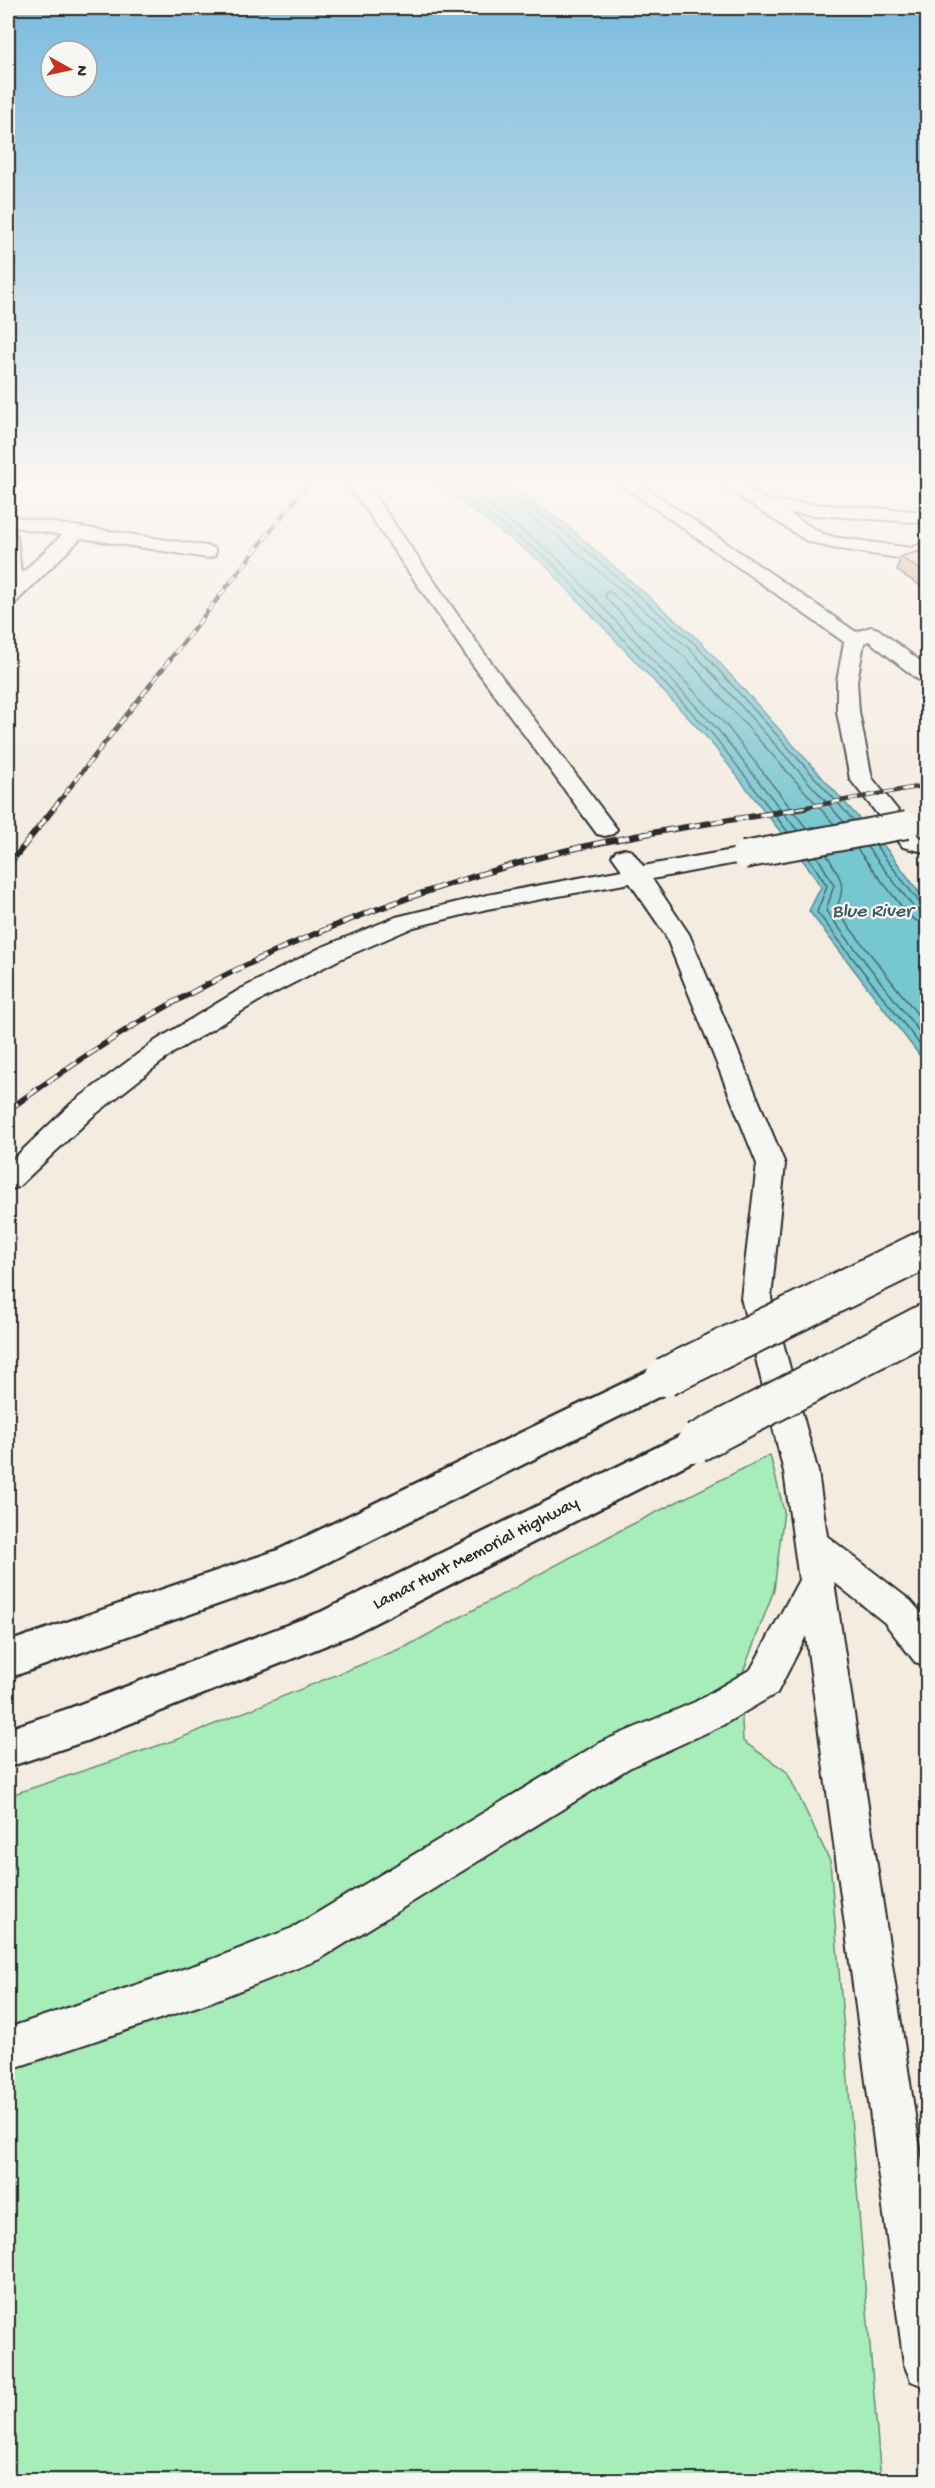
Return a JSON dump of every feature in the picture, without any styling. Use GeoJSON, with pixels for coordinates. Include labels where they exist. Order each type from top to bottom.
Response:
{"type":"FeatureCollection","features":[{"type":"Feature","properties":{"kind":"highway"},"geometry":{"type":"LineString","coordinates":[[8,1660],[291,1562],[927,1248]]}},
{"type":"Feature","properties":{"kind":"highway","name":"Lamar Hunt Memorial Highway"},"geometry":{"type":"LineString","coordinates":[[8,1748],[71,1727],[335,1624],[696,1443],[927,1322]]}},
{"type":"Feature","properties":{"kind":"street"},"geometry":{"type":"LineString","coordinates":[[437,599],[677,934],[771,1164],[756,1298],[801,1472],[927,2364]]}},
{"type":"Feature","properties":{"kind":"street"},"geometry":{"type":"LineString","coordinates":[[811,599],[860,630],[927,678]]}},
{"type":"Feature","properties":{"kind":"street"},"geometry":{"type":"LineString","coordinates":[[860,630],[847,681],[848,712],[861,779],[911,842],[927,846]]}},
{"type":"Feature","properties":{"kind":"street"},"geometry":{"type":"LineString","coordinates":[[8,1180],[82,1110],[164,1047],[248,996],[329,954],[405,922],[487,902],[621,853],[744,855],[917,823]]}},
{"type":"Feature","properties":{"kind":"street"},"geometry":{"type":"LineString","coordinates":[[814,1562],[898,1612],[927,1650]]}},
{"type":"Feature","properties":{"kind":"street"},"geometry":{"type":"LineString","coordinates":[[8,2049],[213,1980],[305,1944],[615,1755],[708,1714],[764,1681],[814,1562]]}},
{"type":"Feature","properties":{"kind":"green space"},"geometry":{"type":"Polygon","coordinates":[[[770,1455],[784,1511],[774,1590],[740,1680],[743,1741],[787,1772],[830,1861],[881,2480],[8,2480],[8,1796],[178,1739],[407,1646],[619,1531],[770,1455]]]}},
{"type":"Feature","properties":{"kind":"water","name":"Blue River"},"geometry":{"type":"Polygon","coordinates":[[[577,599],[652,599],[701,642],[890,853],[927,903],[927,1065],[809,911],[821,887],[709,740],[577,599]]]}},
{"type":"Feature","properties":{"kind":"railway"},"geometry":{"type":"LineString","coordinates":[[53,809],[217,599]]}},
{"type":"Feature","properties":{"kind":"railway"},"geometry":{"type":"LineString","coordinates":[[796,809],[928,785]]}},
{"type":"Feature","properties":{"kind":"railway"},"geometry":{"type":"LineString","coordinates":[[8,866],[54,808]]}},
{"type":"Feature","properties":{"kind":"railway"},"geometry":{"type":"LineString","coordinates":[[8,1110],[103,1045],[186,995],[344,922],[453,883],[564,851],[654,832],[805,808]]}}]}
